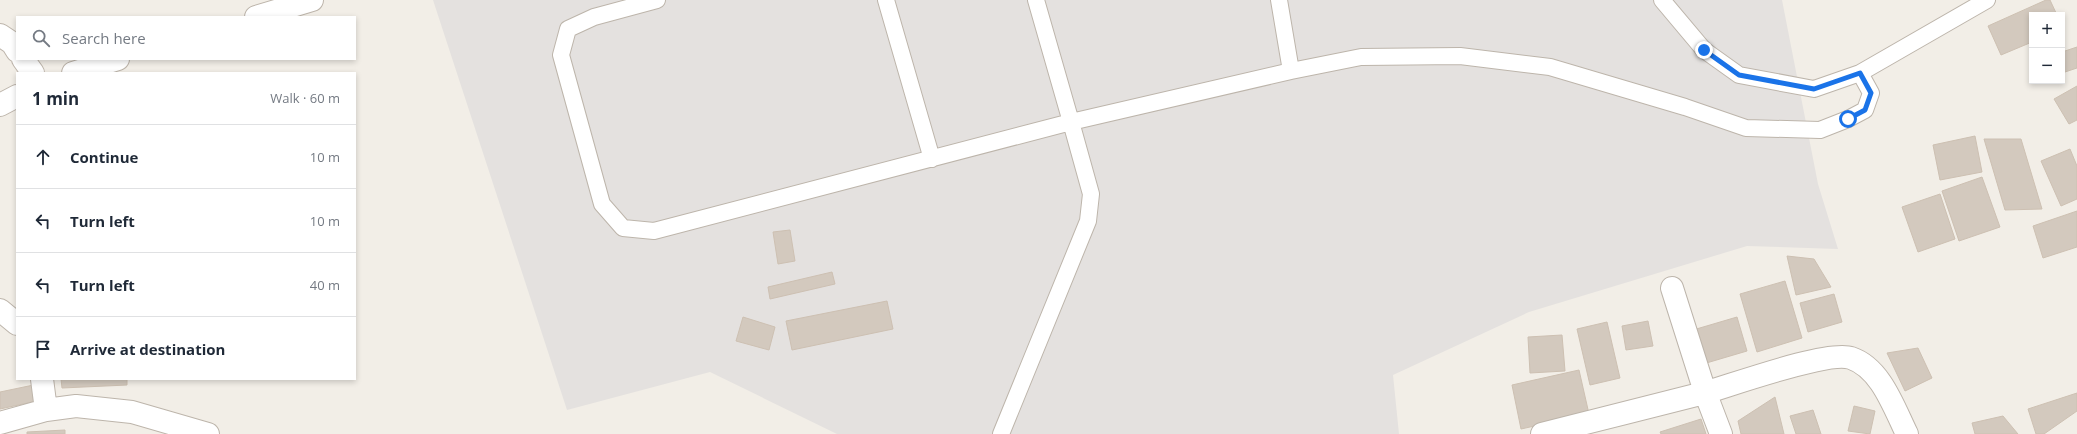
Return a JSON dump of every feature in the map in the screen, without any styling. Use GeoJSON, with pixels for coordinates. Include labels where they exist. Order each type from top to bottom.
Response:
{"type":"FeatureCollection","features":[{"type":"Feature","properties":{"kind":"street"},"geometry":{"type":"LineString","coordinates":[[259,16],[312,0]]}},
{"type":"Feature","properties":{"kind":"street"},"geometry":{"type":"LineString","coordinates":[[0,34],[12,43],[16,49]]}},
{"type":"Feature","properties":{"kind":"street"},"geometry":{"type":"LineString","coordinates":[[24,60],[32,72]]}},
{"type":"Feature","properties":{"kind":"street"},"geometry":{"type":"LineString","coordinates":[[75,72],[115,60]]}},
{"type":"Feature","properties":{"kind":"street"},"geometry":{"type":"LineString","coordinates":[[0,105],[16,97]]}},
{"type":"Feature","properties":{"kind":"street"},"geometry":{"type":"LineString","coordinates":[[1672,288],[1705,392],[1721,434]]}},
{"type":"Feature","properties":{"kind":"street"},"geometry":{"type":"LineString","coordinates":[[0,310],[16,323]]}},
{"type":"Feature","properties":{"kind":"street"},"geometry":{"type":"LineString","coordinates":[[1542,434],[1705,392],[1787,367],[1828,359],[1850,357],[1876,376],[1907,434]]}},
{"type":"Feature","properties":{"kind":"street"},"geometry":{"type":"LineString","coordinates":[[42,380],[46,410]]}},
{"type":"Feature","properties":{"kind":"street"},"geometry":{"type":"LineString","coordinates":[[0,423],[46,410],[76,406],[132,412],[208,434]]}},
{"type":"Feature","properties":{"kind":"lane"},"geometry":{"type":"LineString","coordinates":[[657,0],[594,17],[568,29],[562,55],[602,204],[623,228],[654,231],[1071,122],[1361,57],[1460,56],[1550,67],[1685,107],[1746,128],[1820,130],[1848,119],[1865,110],[1871,93],[1860,73]]}},
{"type":"Feature","properties":{"kind":"lane"},"geometry":{"type":"LineString","coordinates":[[886,0],[932,159]]}},
{"type":"Feature","properties":{"kind":"lane"},"geometry":{"type":"LineString","coordinates":[[1001,434],[1088,221],[1091,194],[1036,0]]}},
{"type":"Feature","properties":{"kind":"lane"},"geometry":{"type":"LineString","coordinates":[[1279,0],[1291,72]]}},
{"type":"Feature","properties":{"kind":"lane"},"geometry":{"type":"LineString","coordinates":[[1662,0],[1704,50],[1739,75],[1814,89],[1860,73],[1987,0]]}},
{"type":"Feature","properties":{"kind":"shaded area"},"geometry":{"type":"Polygon","coordinates":[[[433,0],[1782,0],[1818,184],[1838,249],[1747,246],[1529,312],[1393,375],[1399,434],[837,434],[710,372],[567,410],[433,0]]]}},
{"type":"Feature","properties":{"kind":"building"},"geometry":{"type":"Polygon","coordinates":[[[2046,0],[2050,0],[2056,12],[2029,12],[2029,43],[2001,55],[1988,26],[2046,0]]]}},
{"type":"Feature","properties":{"kind":"building"},"geometry":{"type":"Polygon","coordinates":[[[2077,47],[2077,68],[2065,72],[2065,51],[2077,47]]]}},
{"type":"Feature","properties":{"kind":"building"},"geometry":{"type":"Polygon","coordinates":[[[2077,86],[2077,120],[2069,124],[2054,99],[2077,86]]]}},
{"type":"Feature","properties":{"kind":"building"},"geometry":{"type":"Polygon","coordinates":[[[1975,136],[1982,172],[1940,180],[1933,145],[1975,136]]]}},
{"type":"Feature","properties":{"kind":"building"},"geometry":{"type":"Polygon","coordinates":[[[1984,139],[2021,139],[2042,209],[2005,210],[1984,139]]]}},
{"type":"Feature","properties":{"kind":"building"},"geometry":{"type":"Polygon","coordinates":[[[2070,149],[2077,166],[2077,199],[2061,206],[2041,161],[2070,149]]]}},
{"type":"Feature","properties":{"kind":"building"},"geometry":{"type":"Polygon","coordinates":[[[1982,177],[2000,227],[1959,241],[1942,191],[1982,177]]]}},
{"type":"Feature","properties":{"kind":"building"},"geometry":{"type":"Polygon","coordinates":[[[1940,194],[1955,239],[1918,252],[1902,207],[1940,194]]]}},
{"type":"Feature","properties":{"kind":"building"},"geometry":{"type":"Polygon","coordinates":[[[2077,211],[2077,247],[2043,258],[2033,226],[2077,211]]]}},
{"type":"Feature","properties":{"kind":"building"},"geometry":{"type":"Polygon","coordinates":[[[790,230],[795,261],[778,264],[773,232],[790,230]]]}},
{"type":"Feature","properties":{"kind":"building"},"geometry":{"type":"Polygon","coordinates":[[[1787,256],[1814,259],[1831,287],[1796,295],[1787,256]]]}},
{"type":"Feature","properties":{"kind":"building"},"geometry":{"type":"Polygon","coordinates":[[[832,272],[835,284],[770,299],[768,287],[832,272]]]}},
{"type":"Feature","properties":{"kind":"building"},"geometry":{"type":"Polygon","coordinates":[[[1785,281],[1802,338],[1757,352],[1740,294],[1785,281]]]}},
{"type":"Feature","properties":{"kind":"building"},"geometry":{"type":"Polygon","coordinates":[[[1834,294],[1842,322],[1808,332],[1800,303],[1834,294]]]}},
{"type":"Feature","properties":{"kind":"building"},"geometry":{"type":"Polygon","coordinates":[[[887,301],[893,329],[792,350],[786,321],[887,301]]]}},
{"type":"Feature","properties":{"kind":"building"},"geometry":{"type":"Polygon","coordinates":[[[743,317],[775,327],[769,350],[736,341],[743,317]]]}},
{"type":"Feature","properties":{"kind":"building"},"geometry":{"type":"Polygon","coordinates":[[[1737,317],[1747,351],[1703,364],[1693,330],[1737,317]]]}},
{"type":"Feature","properties":{"kind":"building"},"geometry":{"type":"Polygon","coordinates":[[[1648,321],[1653,346],[1626,350],[1622,326],[1648,321]]]}},
{"type":"Feature","properties":{"kind":"building"},"geometry":{"type":"Polygon","coordinates":[[[1607,322],[1620,378],[1590,385],[1577,329],[1607,322]]]}},
{"type":"Feature","properties":{"kind":"building"},"geometry":{"type":"Polygon","coordinates":[[[1562,335],[1565,371],[1530,373],[1528,337],[1562,335]]]}},
{"type":"Feature","properties":{"kind":"building"},"geometry":{"type":"Polygon","coordinates":[[[1918,348],[1932,378],[1905,391],[1887,353],[1918,348]]]}},
{"type":"Feature","properties":{"kind":"building"},"geometry":{"type":"Polygon","coordinates":[[[1579,370],[1589,414],[1521,429],[1512,385],[1579,370]]]}},
{"type":"Feature","properties":{"kind":"building"},"geometry":{"type":"Polygon","coordinates":[[[61,380],[127,380],[127,385],[62,388],[61,380]]]}},
{"type":"Feature","properties":{"kind":"building"},"geometry":{"type":"Polygon","coordinates":[[[43,383],[46,399],[0,409],[0,392],[43,383]]]}},
{"type":"Feature","properties":{"kind":"building"},"geometry":{"type":"Polygon","coordinates":[[[2077,393],[2077,411],[2044,434],[2036,434],[2028,409],[2077,393]]]}},
{"type":"Feature","properties":{"kind":"building"},"geometry":{"type":"Polygon","coordinates":[[[1775,397],[1784,434],[1741,434],[1738,421],[1775,397]]]}},
{"type":"Feature","properties":{"kind":"building"},"geometry":{"type":"Polygon","coordinates":[[[1854,406],[1875,411],[1870,434],[1848,431],[1854,406]]]}},
{"type":"Feature","properties":{"kind":"building"},"geometry":{"type":"Polygon","coordinates":[[[1813,410],[1821,434],[1796,434],[1790,416],[1813,410]]]}},
{"type":"Feature","properties":{"kind":"building"},"geometry":{"type":"Polygon","coordinates":[[[2003,416],[2018,434],[1975,434],[1972,423],[2003,416]]]}},
{"type":"Feature","properties":{"kind":"building"},"geometry":{"type":"Polygon","coordinates":[[[1701,419],[1706,434],[1661,434],[1660,432],[1701,419]]]}},
{"type":"Feature","properties":{"kind":"building"},"geometry":{"type":"Polygon","coordinates":[[[65,430],[65,434],[27,434],[27,432],[65,430]]]}},
{"type":"Feature","properties":{"kind":"route"},"geometry":{"type":"LineString","coordinates":[[1704,50],[1739,75],[1814,89],[1860,73],[1871,93],[1865,110],[1848,119]]}}]}
